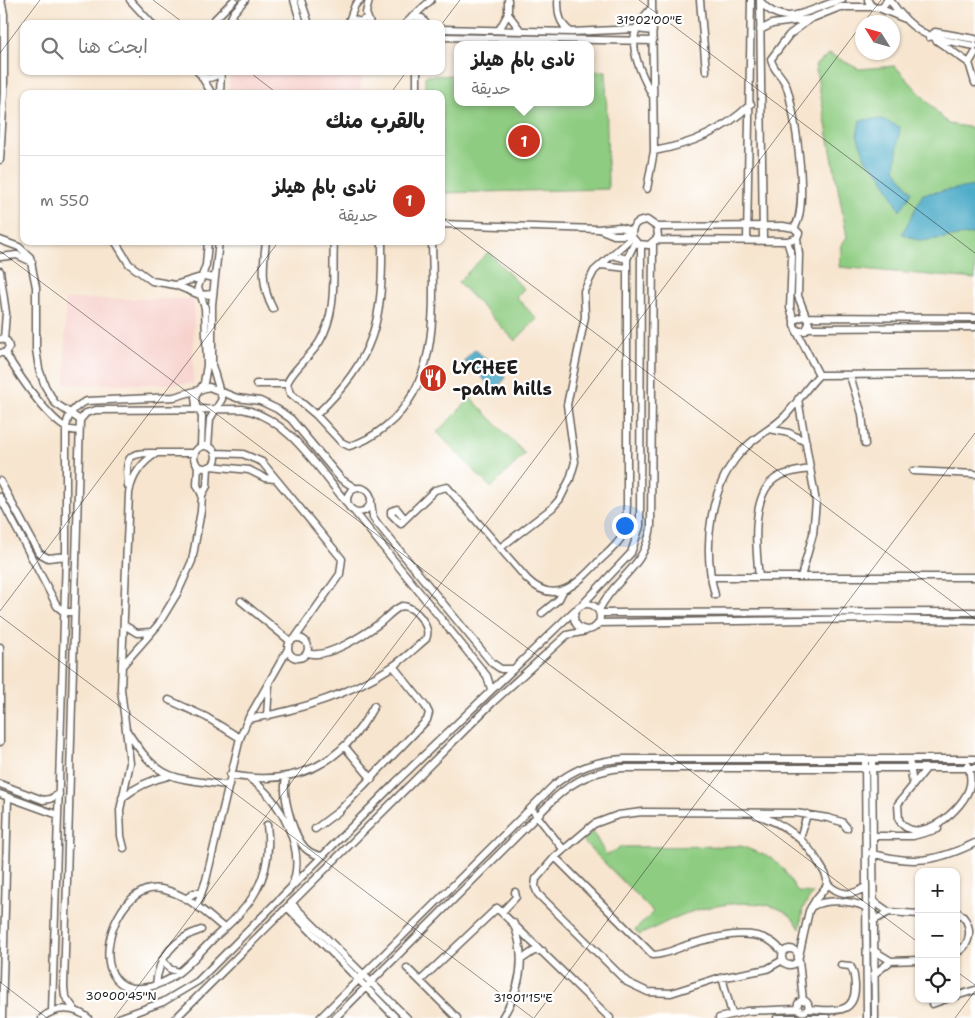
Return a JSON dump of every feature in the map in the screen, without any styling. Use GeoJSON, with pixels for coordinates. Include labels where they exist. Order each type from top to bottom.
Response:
{"type":"FeatureCollection","features":[{"type":"Feature","properties":{"kind":"street"},"geometry":{"type":"LineString","coordinates":[[0,160],[4,14],[1,0]]}},
{"type":"Feature","properties":{"kind":"street"},"geometry":{"type":"LineString","coordinates":[[130,0],[148,20]]}},
{"type":"Feature","properties":{"kind":"street"},"geometry":{"type":"LineString","coordinates":[[214,20],[234,0]]}},
{"type":"Feature","properties":{"kind":"street"},"geometry":{"type":"LineString","coordinates":[[230,20],[234,12],[245,0]]}},
{"type":"Feature","properties":{"kind":"street"},"geometry":{"type":"LineString","coordinates":[[294,0],[300,20]]}},
{"type":"Feature","properties":{"kind":"street"},"geometry":{"type":"LineString","coordinates":[[301,0],[308,20]]}},
{"type":"Feature","properties":{"kind":"street"},"geometry":{"type":"LineString","coordinates":[[350,20],[355,5],[360,0]]}},
{"type":"Feature","properties":{"kind":"street"},"geometry":{"type":"LineString","coordinates":[[369,0],[366,5],[369,20]]}},
{"type":"Feature","properties":{"kind":"street"},"geometry":{"type":"LineString","coordinates":[[409,20],[431,0]]}},
{"type":"Feature","properties":{"kind":"street"},"geometry":{"type":"LineString","coordinates":[[499,30],[508,14],[508,0]]}},
{"type":"Feature","properties":{"kind":"street"},"geometry":{"type":"LineString","coordinates":[[558,0],[559,17],[564,26],[572,32]]}},
{"type":"Feature","properties":{"kind":"street"},"geometry":{"type":"LineString","coordinates":[[700,0],[706,71]]}},
{"type":"Feature","properties":{"kind":"street"},"geometry":{"type":"LineString","coordinates":[[747,240],[751,104],[750,0]]}},
{"type":"Feature","properties":{"kind":"street"},"geometry":{"type":"LineString","coordinates":[[760,0],[772,13],[779,16],[806,14],[829,3],[842,0]]}},
{"type":"Feature","properties":{"kind":"street"},"geometry":{"type":"LineString","coordinates":[[760,0],[763,240]]}},
{"type":"Feature","properties":{"kind":"street"},"geometry":{"type":"LineString","coordinates":[[868,0],[877,8]]}},
{"type":"Feature","properties":{"kind":"street"},"geometry":{"type":"LineString","coordinates":[[877,8],[885,5],[889,0],[903,18]]}},
{"type":"Feature","properties":{"kind":"street"},"geometry":{"type":"LineString","coordinates":[[652,4],[636,29],[635,40],[636,56],[653,97]]}},
{"type":"Feature","properties":{"kind":"street"},"geometry":{"type":"LineString","coordinates":[[647,189],[654,151],[652,4]]}},
{"type":"Feature","properties":{"kind":"street"},"geometry":{"type":"LineString","coordinates":[[425,20],[426,6]]}},
{"type":"Feature","properties":{"kind":"street"},"geometry":{"type":"LineString","coordinates":[[760,30],[772,24],[810,19],[840,7],[877,8],[903,18],[969,63],[975,83]]}},
{"type":"Feature","properties":{"kind":"street"},"geometry":{"type":"LineString","coordinates":[[508,14],[521,31]]}},
{"type":"Feature","properties":{"kind":"street"},"geometry":{"type":"LineString","coordinates":[[412,16],[419,16],[423,20]]}},
{"type":"Feature","properties":{"kind":"street"},"geometry":{"type":"LineString","coordinates":[[549,32],[559,17]]}},
{"type":"Feature","properties":{"kind":"street"},"geometry":{"type":"LineString","coordinates":[[794,228],[800,218],[801,163],[786,86],[772,65],[771,58],[789,35],[810,19]]}},
{"type":"Feature","properties":{"kind":"street"},"geometry":{"type":"LineString","coordinates":[[785,22],[789,35]]}},
{"type":"Feature","properties":{"kind":"street"},"geometry":{"type":"LineString","coordinates":[[445,29],[572,32],[636,29],[653,32]]}},
{"type":"Feature","properties":{"kind":"street"},"geometry":{"type":"LineString","coordinates":[[929,37],[935,32],[975,39]]}},
{"type":"Feature","properties":{"kind":"street"},"geometry":{"type":"LineString","coordinates":[[445,37],[635,40],[653,42]]}},
{"type":"Feature","properties":{"kind":"street"},"geometry":{"type":"LineString","coordinates":[[936,40],[975,46]]}},
{"type":"Feature","properties":{"kind":"street"},"geometry":{"type":"LineString","coordinates":[[969,63],[975,53]]}},
{"type":"Feature","properties":{"kind":"street"},"geometry":{"type":"LineString","coordinates":[[201,75],[210,90]]}},
{"type":"Feature","properties":{"kind":"street"},"geometry":{"type":"LineString","coordinates":[[220,90],[222,75]]}},
{"type":"Feature","properties":{"kind":"street"},"geometry":{"type":"LineString","coordinates":[[417,75],[417,90]]}},
{"type":"Feature","properties":{"kind":"street"},"geometry":{"type":"LineString","coordinates":[[654,151],[676,147],[718,130],[736,118],[751,104]]}},
{"type":"Feature","properties":{"kind":"street"},"geometry":{"type":"LineString","coordinates":[[119,1018],[163,1002],[198,980],[491,689],[582,605],[630,553],[637,540],[641,511],[635,224],[641,220],[650,221],[657,227],[764,226],[794,228],[799,233],[797,238],[799,254],[798,296],[809,322],[808,328]]}},
{"type":"Feature","properties":{"kind":"street"},"geometry":{"type":"LineString","coordinates":[[445,224],[598,229],[619,227],[634,238],[654,242],[716,240],[787,241],[797,238]]}},
{"type":"Feature","properties":{"kind":"street"},"geometry":{"type":"LineString","coordinates":[[599,624],[599,611],[608,595],[631,571],[643,555],[650,537],[652,511],[654,242],[657,227]]}},
{"type":"Feature","properties":{"kind":"street"},"geometry":{"type":"LineString","coordinates":[[716,240],[717,227]]}},
{"type":"Feature","properties":{"kind":"street"},"geometry":{"type":"LineString","coordinates":[[732,240],[730,236],[733,227]]}},
{"type":"Feature","properties":{"kind":"street"},"geometry":{"type":"LineString","coordinates":[[500,548],[552,508],[560,499],[570,479],[575,462],[567,405],[585,317],[584,291],[590,277],[601,265],[634,238]]}},
{"type":"Feature","properties":{"kind":"street"},"geometry":{"type":"LineString","coordinates":[[406,519],[435,490],[448,487],[532,584],[544,590],[563,590],[580,581],[616,544],[625,527],[627,468],[627,259],[634,238]]}},
{"type":"Feature","properties":{"kind":"street"},"geometry":{"type":"LineString","coordinates":[[0,240],[19,247],[30,257],[36,287],[36,349],[39,369],[52,398],[80,420]]}},
{"type":"Feature","properties":{"kind":"street"},"geometry":{"type":"LineString","coordinates":[[787,241],[792,257],[790,308],[794,326],[819,375]]}},
{"type":"Feature","properties":{"kind":"street"},"geometry":{"type":"LineString","coordinates":[[117,245],[129,264],[152,281],[175,285],[200,295],[213,294]]}},
{"type":"Feature","properties":{"kind":"street"},"geometry":{"type":"LineString","coordinates":[[197,906],[206,880],[227,785],[240,738],[248,719],[293,640],[340,574],[342,564],[339,555],[275,479],[270,469],[253,457],[215,453],[205,447],[202,433],[202,416],[195,401],[206,375],[207,365],[205,308],[198,286],[199,278],[206,265],[208,245]]}},
{"type":"Feature","properties":{"kind":"street"},"geometry":{"type":"LineString","coordinates":[[124,848],[120,823],[122,798],[130,763],[121,689],[128,493],[126,465],[130,457],[138,452],[195,452],[205,447],[210,419],[222,400],[212,364],[213,294],[218,245]]}},
{"type":"Feature","properties":{"kind":"street"},"geometry":{"type":"LineString","coordinates":[[266,245],[263,279],[268,300],[273,309]]}},
{"type":"Feature","properties":{"kind":"street"},"geometry":{"type":"LineString","coordinates":[[334,245],[333,292],[329,320],[320,342],[291,376],[287,384],[290,393],[316,415],[340,442],[349,446],[379,432],[407,405],[424,372],[431,334],[432,245]]}},
{"type":"Feature","properties":{"kind":"street"},"geometry":{"type":"LineString","coordinates":[[316,415],[346,384],[359,365],[372,339],[381,301],[382,245]]}},
{"type":"Feature","properties":{"kind":"street"},"geometry":{"type":"LineString","coordinates":[[0,257],[17,255],[32,262]]}},
{"type":"Feature","properties":{"kind":"street"},"geometry":{"type":"LineString","coordinates":[[612,255],[627,259]]}},
{"type":"Feature","properties":{"kind":"street"},"geometry":{"type":"LineString","coordinates":[[601,265],[627,268]]}},
{"type":"Feature","properties":{"kind":"street"},"geometry":{"type":"LineString","coordinates":[[0,271],[6,313],[2,339],[9,344],[3,353],[34,396],[66,429],[78,430]]}},
{"type":"Feature","properties":{"kind":"street"},"geometry":{"type":"LineString","coordinates":[[175,285],[199,278],[214,278]]}},
{"type":"Feature","properties":{"kind":"street"},"geometry":{"type":"LineString","coordinates":[[794,320],[805,316],[975,318]]}},
{"type":"Feature","properties":{"kind":"street"},"geometry":{"type":"LineString","coordinates":[[796,330],[803,332],[808,328],[975,327]]}},
{"type":"Feature","properties":{"kind":"street"},"geometry":{"type":"LineString","coordinates":[[819,375],[975,374]]}},
{"type":"Feature","properties":{"kind":"street"},"geometry":{"type":"LineString","coordinates":[[715,595],[712,577],[711,526],[719,486],[743,450],[770,429],[819,375]]}},
{"type":"Feature","properties":{"kind":"street"},"geometry":{"type":"LineString","coordinates":[[850,376],[862,414],[865,444]]}},
{"type":"Feature","properties":{"kind":"street"},"geometry":{"type":"LineString","coordinates":[[256,384],[287,384]]}},
{"type":"Feature","properties":{"kind":"street"},"geometry":{"type":"LineString","coordinates":[[52,1011],[66,556],[66,429],[70,414],[80,404],[87,401],[174,398],[209,387],[218,389],[231,396],[267,404],[285,414],[341,479],[355,488],[366,489],[370,495],[373,517],[377,524],[492,663],[501,669],[514,669]]}},
{"type":"Feature","properties":{"kind":"street"},"geometry":{"type":"LineString","coordinates":[[798,399],[814,486],[816,518],[810,550],[801,577]]}},
{"type":"Feature","properties":{"kind":"street"},"geometry":{"type":"LineString","coordinates":[[97,1018],[87,1017],[76,1010],[65,996],[64,987],[76,584],[78,430],[80,420],[86,413],[96,410],[216,409],[253,411],[274,420],[354,511],[483,671],[490,682],[491,689]]}},
{"type":"Feature","properties":{"kind":"street"},"geometry":{"type":"LineString","coordinates":[[770,429],[789,433],[806,442]]}},
{"type":"Feature","properties":{"kind":"street"},"geometry":{"type":"LineString","coordinates":[[202,433],[209,433]]}},
{"type":"Feature","properties":{"kind":"street"},"geometry":{"type":"LineString","coordinates":[[195,452],[194,458],[198,465],[197,484],[202,495]]}},
{"type":"Feature","properties":{"kind":"street"},"geometry":{"type":"LineString","coordinates":[[128,493],[134,475],[148,458],[157,453]]}},
{"type":"Feature","properties":{"kind":"street"},"geometry":{"type":"LineString","coordinates":[[122,666],[152,632],[172,604],[192,561],[200,528],[202,495],[207,486],[210,466],[215,460],[215,453]]}},
{"type":"Feature","properties":{"kind":"street"},"geometry":{"type":"LineString","coordinates":[[198,465],[249,470],[265,478],[275,479]]}},
{"type":"Feature","properties":{"kind":"street"},"geometry":{"type":"LineString","coordinates":[[759,577],[757,541],[762,494],[775,479],[784,474],[810,469]]}},
{"type":"Feature","properties":{"kind":"street"},"geometry":{"type":"LineString","coordinates":[[913,471],[975,474]]}},
{"type":"Feature","properties":{"kind":"street"},"geometry":{"type":"LineString","coordinates":[[0,481],[40,553],[48,558],[66,556]]}},
{"type":"Feature","properties":{"kind":"street"},"geometry":{"type":"LineString","coordinates":[[347,503],[347,496],[355,488]]}},
{"type":"Feature","properties":{"kind":"street"},"geometry":{"type":"LineString","coordinates":[[0,497],[55,603],[64,612],[74,612]]}},
{"type":"Feature","properties":{"kind":"street"},"geometry":{"type":"LineString","coordinates":[[354,511],[365,510],[371,502]]}},
{"type":"Feature","properties":{"kind":"street"},"geometry":{"type":"LineString","coordinates":[[641,511],[652,511]]}},
{"type":"Feature","properties":{"kind":"street"},"geometry":{"type":"LineString","coordinates":[[26,546],[33,542]]}},
{"type":"Feature","properties":{"kind":"street"},"geometry":{"type":"LineString","coordinates":[[32,557],[40,553]]}},
{"type":"Feature","properties":{"kind":"street"},"geometry":{"type":"LineString","coordinates":[[712,577],[975,577]]}},
{"type":"Feature","properties":{"kind":"street"},"geometry":{"type":"LineString","coordinates":[[64,584],[76,584]]}},
{"type":"Feature","properties":{"kind":"street"},"geometry":{"type":"LineString","coordinates":[[542,613],[559,599],[563,590]]}},
{"type":"Feature","properties":{"kind":"street"},"geometry":{"type":"LineString","coordinates":[[424,599],[433,592]]}},
{"type":"Feature","properties":{"kind":"street"},"geometry":{"type":"LineString","coordinates":[[241,601],[293,640],[303,638],[307,642],[308,653]]}},
{"type":"Feature","properties":{"kind":"street"},"geometry":{"type":"LineString","coordinates":[[582,605],[589,604],[599,611],[879,615],[975,622]]}},
{"type":"Feature","properties":{"kind":"street"},"geometry":{"type":"LineString","coordinates":[[248,719],[267,716],[333,696],[393,666],[428,636],[425,624],[406,606],[398,608],[363,634],[328,652],[318,655],[308,653]]}},
{"type":"Feature","properties":{"kind":"street"},"geometry":{"type":"LineString","coordinates":[[576,610],[574,618],[576,625],[586,631]]}},
{"type":"Feature","properties":{"kind":"street"},"geometry":{"type":"LineString","coordinates":[[176,1018],[499,696],[567,635],[594,629],[599,624],[975,612]]}},
{"type":"Feature","properties":{"kind":"street"},"geometry":{"type":"LineString","coordinates":[[124,625],[137,634],[152,632]]}},
{"type":"Feature","properties":{"kind":"street"},"geometry":{"type":"LineString","coordinates":[[0,647],[0,742]]}},
{"type":"Feature","properties":{"kind":"street"},"geometry":{"type":"LineString","coordinates":[[288,649],[295,658],[304,657],[308,653]]}},
{"type":"Feature","properties":{"kind":"street"},"geometry":{"type":"LineString","coordinates":[[483,671],[492,663]]}},
{"type":"Feature","properties":{"kind":"street"},"geometry":{"type":"LineString","coordinates":[[315,828],[339,811],[372,779],[428,717],[426,707],[393,666]]}},
{"type":"Feature","properties":{"kind":"street"},"geometry":{"type":"LineString","coordinates":[[267,716],[269,683]]}},
{"type":"Feature","properties":{"kind":"street"},"geometry":{"type":"LineString","coordinates":[[169,700],[206,717],[240,738]]}},
{"type":"Feature","properties":{"kind":"street"},"geometry":{"type":"LineString","coordinates":[[230,775],[249,778],[287,776],[324,763],[345,746],[361,728],[374,706]]}},
{"type":"Feature","properties":{"kind":"street"},"geometry":{"type":"LineString","coordinates":[[125,728],[148,759],[168,776]]}},
{"type":"Feature","properties":{"kind":"street"},"geometry":{"type":"LineString","coordinates":[[345,746],[372,779]]}},
{"type":"Feature","properties":{"kind":"street"},"geometry":{"type":"LineString","coordinates":[[868,759],[873,836],[873,975],[875,1018]]}},
{"type":"Feature","properties":{"kind":"street"},"geometry":{"type":"LineString","coordinates":[[909,759],[913,784]]}},
{"type":"Feature","properties":{"kind":"street"},"geometry":{"type":"LineString","coordinates":[[926,770],[898,804],[899,820],[908,829],[929,828],[945,818],[964,798],[970,786],[972,768],[966,759]]}},
{"type":"Feature","properties":{"kind":"street"},"geometry":{"type":"LineString","coordinates":[[320,1018],[554,785],[570,773],[587,765],[606,760],[975,759]]}},
{"type":"Feature","properties":{"kind":"street"},"geometry":{"type":"LineString","coordinates":[[335,1018],[538,815],[576,782],[592,774],[615,769],[926,770],[972,768]]}},
{"type":"Feature","properties":{"kind":"street"},"geometry":{"type":"LineString","coordinates":[[867,1018],[865,854],[869,769]]}},
{"type":"Feature","properties":{"kind":"street"},"geometry":{"type":"LineString","coordinates":[[122,798],[136,787],[151,780],[168,776],[227,785]]}},
{"type":"Feature","properties":{"kind":"street"},"geometry":{"type":"LineString","coordinates":[[287,776],[284,789],[299,838],[306,850],[322,856]]}},
{"type":"Feature","properties":{"kind":"street"},"geometry":{"type":"LineString","coordinates":[[249,778],[270,795],[280,810],[292,841],[296,871],[290,888]]}},
{"type":"Feature","properties":{"kind":"street"},"geometry":{"type":"LineString","coordinates":[[0,784],[27,795],[47,800],[59,794]]}},
{"type":"Feature","properties":{"kind":"street"},"geometry":{"type":"LineString","coordinates":[[270,795],[284,789]]}},
{"type":"Feature","properties":{"kind":"street"},"geometry":{"type":"LineString","coordinates":[[0,794],[58,815]]}},
{"type":"Feature","properties":{"kind":"street"},"geometry":{"type":"LineString","coordinates":[[25,804],[27,795]]}},
{"type":"Feature","properties":{"kind":"street"},"geometry":{"type":"LineString","coordinates":[[2,1018],[2,942],[8,798]]}},
{"type":"Feature","properties":{"kind":"street"},"geometry":{"type":"LineString","coordinates":[[531,808],[563,849]]}},
{"type":"Feature","properties":{"kind":"street"},"geometry":{"type":"LineString","coordinates":[[750,813],[779,824],[800,839],[815,856],[826,876],[827,883],[811,907],[799,958],[803,1001]]}},
{"type":"Feature","properties":{"kind":"street"},"geometry":{"type":"LineString","coordinates":[[799,958],[791,964],[781,961],[767,969],[722,978],[666,994],[648,992],[627,982],[536,891],[536,879],[563,849],[594,824],[626,814],[808,814],[840,821],[847,828]]}},
{"type":"Feature","properties":{"kind":"street"},"geometry":{"type":"LineString","coordinates":[[800,839],[808,814]]}},
{"type":"Feature","properties":{"kind":"street"},"geometry":{"type":"LineString","coordinates":[[224,928],[187,898],[159,888],[149,889],[129,901],[115,923],[109,952],[110,967],[114,976],[121,984],[139,989],[156,985],[180,972],[224,928],[248,904],[262,880],[267,858],[267,825]]}},
{"type":"Feature","properties":{"kind":"street"},"geometry":{"type":"LineString","coordinates":[[873,836],[913,836],[938,829]]}},
{"type":"Feature","properties":{"kind":"street"},"geometry":{"type":"LineString","coordinates":[[289,833],[296,831]]}},
{"type":"Feature","properties":{"kind":"street"},"geometry":{"type":"LineString","coordinates":[[342,836],[350,845]]}},
{"type":"Feature","properties":{"kind":"street"},"geometry":{"type":"LineString","coordinates":[[292,841],[299,838]]}},
{"type":"Feature","properties":{"kind":"street"},"geometry":{"type":"LineString","coordinates":[[865,854],[873,853],[886,859],[922,861],[975,843]]}},
{"type":"Feature","properties":{"kind":"street"},"geometry":{"type":"LineString","coordinates":[[295,854],[306,850]]}},
{"type":"Feature","properties":{"kind":"street"},"geometry":{"type":"LineString","coordinates":[[555,857],[653,955],[703,941],[750,935],[768,939],[782,952]]}},
{"type":"Feature","properties":{"kind":"street"},"geometry":{"type":"LineString","coordinates":[[872,868],[886,859]]}},
{"type":"Feature","properties":{"kind":"street"},"geometry":{"type":"LineString","coordinates":[[827,883],[843,893],[853,893],[865,888]]}},
{"type":"Feature","properties":{"kind":"street"},"geometry":{"type":"LineString","coordinates":[[503,911],[516,897],[515,892]]}},
{"type":"Feature","properties":{"kind":"street"},"geometry":{"type":"LineString","coordinates":[[187,898],[194,893],[200,893]]}},
{"type":"Feature","properties":{"kind":"street"},"geometry":{"type":"LineString","coordinates":[[842,903],[843,893]]}},
{"type":"Feature","properties":{"kind":"street"},"geometry":{"type":"LineString","coordinates":[[853,893],[853,903]]}},
{"type":"Feature","properties":{"kind":"street"},"geometry":{"type":"LineString","coordinates":[[873,901],[889,912],[915,914]]}},
{"type":"Feature","properties":{"kind":"street"},"geometry":{"type":"LineString","coordinates":[[811,907],[823,903],[853,903],[865,907]]}},
{"type":"Feature","properties":{"kind":"street"},"geometry":{"type":"LineString","coordinates":[[289,905],[361,978],[407,1018]]}},
{"type":"Feature","properties":{"kind":"street"},"geometry":{"type":"LineString","coordinates":[[420,981],[494,908],[503,911],[610,1018]]}},
{"type":"Feature","properties":{"kind":"street"},"geometry":{"type":"LineString","coordinates":[[873,921],[889,912]]}},
{"type":"Feature","properties":{"kind":"street"},"geometry":{"type":"LineString","coordinates":[[958,913],[967,922],[969,939],[965,947],[960,950]]}},
{"type":"Feature","properties":{"kind":"street"},"geometry":{"type":"LineString","coordinates":[[502,1018],[516,990],[522,959],[519,939],[512,920]]}},
{"type":"Feature","properties":{"kind":"street"},"geometry":{"type":"LineString","coordinates":[[967,922],[975,922]]}},
{"type":"Feature","properties":{"kind":"street"},"geometry":{"type":"LineString","coordinates":[[156,985],[162,960],[174,944],[201,930]]}},
{"type":"Feature","properties":{"kind":"street"},"geometry":{"type":"LineString","coordinates":[[782,952],[792,950],[799,958]]}},
{"type":"Feature","properties":{"kind":"street"},"geometry":{"type":"LineString","coordinates":[[522,959],[534,951],[543,951]]}},
{"type":"Feature","properties":{"kind":"street"},"geometry":{"type":"LineString","coordinates":[[781,961],[782,952]]}},
{"type":"Feature","properties":{"kind":"street"},"geometry":{"type":"LineString","coordinates":[[865,956],[873,953],[891,961],[915,960]]}},
{"type":"Feature","properties":{"kind":"street"},"geometry":{"type":"LineString","coordinates":[[162,960],[170,969],[180,972]]}},
{"type":"Feature","properties":{"kind":"street"},"geometry":{"type":"LineString","coordinates":[[873,975],[891,961]]}},
{"type":"Feature","properties":{"kind":"street"},"geometry":{"type":"LineString","coordinates":[[778,1018],[808,1009],[844,1009],[851,1004],[855,996],[854,973],[850,966],[841,966]]}},
{"type":"Feature","properties":{"kind":"street"},"geometry":{"type":"LineString","coordinates":[[407,968],[457,1018]]}},
{"type":"Feature","properties":{"kind":"street"},"geometry":{"type":"LineString","coordinates":[[722,978],[732,1014]]}},
{"type":"Feature","properties":{"kind":"street"},"geometry":{"type":"LineString","coordinates":[[369,985],[396,1018]]}},
{"type":"Feature","properties":{"kind":"street"},"geometry":{"type":"LineString","coordinates":[[960,995],[975,990]]}},
{"type":"Feature","properties":{"kind":"street"},"geometry":{"type":"LineString","coordinates":[[803,1001],[808,1004],[808,1017]]}},
{"type":"Feature","properties":{"kind":"street"},"geometry":{"type":"LineString","coordinates":[[799,1012],[798,1004],[803,1001]]}},
{"type":"Feature","properties":{"kind":"street"},"geometry":{"type":"LineString","coordinates":[[42,1018],[52,1011],[76,1010]]}},
{"type":"Feature","properties":{"kind":"street"},"geometry":{"type":"LineString","coordinates":[[719,1018],[747,1011],[799,1012],[808,1017],[827,1018]]}},
{"type":"Feature","properties":{"kind":"shaded area"},"geometry":{"type":"Polygon","coordinates":[[[230,75],[362,75],[361,90],[229,90],[230,75]]]}},
{"type":"Feature","properties":{"kind":"shaded area"},"geometry":{"type":"Polygon","coordinates":[[[65,299],[194,299],[193,384],[65,384],[65,299]]]}},
{"type":"Feature","properties":{"kind":"green space"},"geometry":{"type":"Polygon","coordinates":[[[830,54],[859,69],[895,66],[948,124],[975,128],[975,279],[839,267],[842,244],[847,237],[815,65],[830,54]]]}},
{"type":"Feature","properties":{"kind":"green space"},"geometry":{"type":"Polygon","coordinates":[[[594,71],[606,71],[608,189],[445,193],[445,90],[425,90],[425,76],[454,75],[454,106],[594,106],[594,71]]]}},
{"type":"Feature","properties":{"kind":"green space"},"geometry":{"type":"Polygon","coordinates":[[[488,252],[524,289],[516,297],[537,319],[515,341],[458,282],[488,252]]]}},
{"type":"Feature","properties":{"kind":"green space"},"geometry":{"type":"Polygon","coordinates":[[[471,398],[525,454],[491,488],[437,432],[471,398]]]}},
{"type":"Feature","properties":{"kind":"green space"},"geometry":{"type":"Polygon","coordinates":[[[593,832],[606,855],[622,847],[741,846],[772,858],[784,870],[798,892],[813,893],[803,908],[800,929],[790,915],[777,908],[751,903],[721,905],[693,911],[639,935],[635,930],[653,912],[582,840],[593,832]]]}},
{"type":"Feature","properties":{"kind":"water"},"geometry":{"type":"Polygon","coordinates":[[[881,119],[900,127],[895,169],[912,192],[900,211],[882,176],[866,160],[857,135],[860,120],[881,119]]]}},
{"type":"Feature","properties":{"kind":"water"},"geometry":{"type":"Polygon","coordinates":[[[975,186],[975,234],[921,241],[902,234],[923,194],[975,186]]]}},
{"type":"Feature","properties":{"kind":"water"},"geometry":{"type":"Polygon","coordinates":[[[475,349],[506,378],[495,390],[464,361],[475,349]]]}},
{"type":"Feature","properties":{"kind":"place","name":"نادى بالم هيلز"},"geometry":{"type":"Point","coordinates":[524,141]}},
{"type":"Feature","properties":{"kind":"place","name":"LYCHEE -palm hills"},"geometry":{"type":"Point","coordinates":[433,378]}}]}
